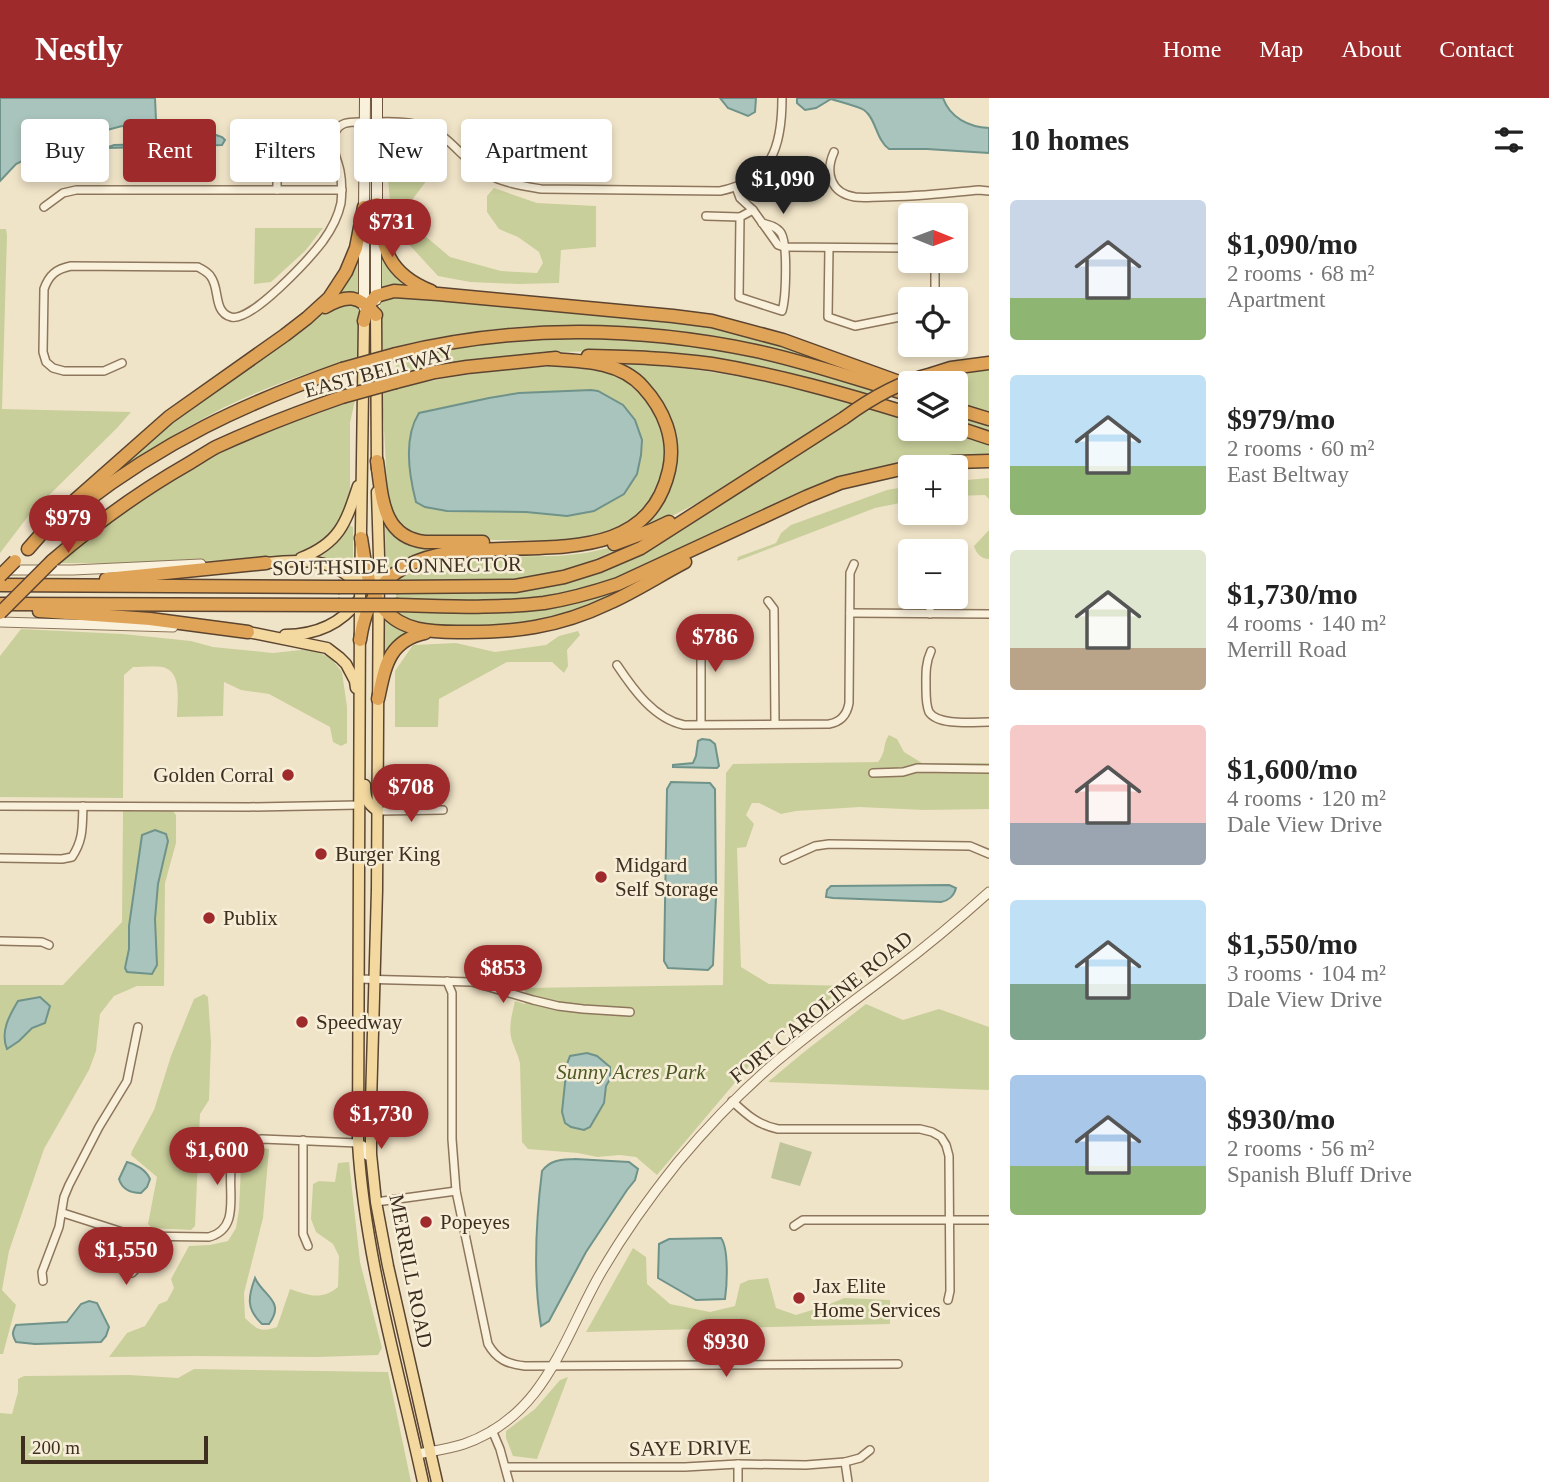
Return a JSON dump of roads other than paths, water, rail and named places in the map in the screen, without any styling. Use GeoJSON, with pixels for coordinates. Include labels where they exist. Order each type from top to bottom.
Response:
{"type":"FeatureCollection","features":[{"type":"Feature","properties":{"kind":"highway"},"geometry":{"type":"LineString","coordinates":[[372,202],[384,246],[397,270],[408,280],[438,294]]}},
{"type":"Feature","properties":{"kind":"highway"},"geometry":{"type":"LineString","coordinates":[[307,318],[329,298],[346,272],[372,202]]}},
{"type":"Feature","properties":{"kind":"highway"},"geometry":{"type":"LineString","coordinates":[[364,321],[371,304],[394,291],[673,316],[712,321],[783,340],[898,382]]}},
{"type":"Feature","properties":{"kind":"highway"},"geometry":{"type":"LineString","coordinates":[[28,548],[57,516],[169,417],[307,318],[340,299],[352,298],[371,304]]}},
{"type":"Feature","properties":{"kind":"highway","name":"EAST BELTWAY"},"geometry":{"type":"LineString","coordinates":[[0,576],[28,548],[115,478],[172,443],[258,400],[342,369],[396,354],[466,341],[533,333],[642,334],[758,352],[898,391]]}},
{"type":"Feature","properties":{"kind":"highway","name":"EAST BELTWAY"},"geometry":{"type":"LineString","coordinates":[[0,608],[52,561],[120,506],[215,448],[292,414],[396,382],[467,367],[582,356],[624,356],[710,364],[789,379],[898,411]]}},
{"type":"Feature","properties":{"kind":"highway"},"geometry":{"type":"LineString","coordinates":[[369,595],[405,566],[425,557],[482,550],[560,547],[604,540],[622,533],[653,505],[667,479],[671,451],[668,429],[650,394],[640,383],[606,365],[550,359]]}},
{"type":"Feature","properties":{"kind":"highway","name":"SOUTHSIDE CONNECTOR"},"geometry":{"type":"LineString","coordinates":[[0,585],[515,586],[564,577],[641,548],[882,393],[900,384],[951,368],[989,363]]}},
{"type":"Feature","properties":{"kind":"highway"},"geometry":{"type":"LineString","coordinates":[[968,431],[989,438]]}},
{"type":"Feature","properties":{"kind":"highway"},"geometry":{"type":"LineString","coordinates":[[377,461],[385,510],[396,528],[409,538],[425,542],[584,544]]}},
{"type":"Feature","properties":{"kind":"highway","name":"SOUTHSIDE CONNECTOR"},"geometry":{"type":"LineString","coordinates":[[0,608],[516,605],[555,601],[618,584],[840,483],[933,463],[989,461]]}},
{"type":"Feature","properties":{"kind":"highway"},"geometry":{"type":"LineString","coordinates":[[438,554],[565,553],[585,550],[631,538],[707,505]]}},
{"type":"Feature","properties":{"kind":"highway"},"geometry":{"type":"LineString","coordinates":[[369,595],[389,615],[418,630],[507,632],[534,627],[572,618],[624,596],[780,509]]}},
{"type":"Feature","properties":{"kind":"highway"},"geometry":{"type":"LineString","coordinates":[[360,538],[369,595],[360,639]]}},
{"type":"Feature","properties":{"kind":"highway"},"geometry":{"type":"LineString","coordinates":[[70,585],[92,580],[266,563]]}},
{"type":"Feature","properties":{"kind":"highway"},"geometry":{"type":"LineString","coordinates":[[0,608],[150,619],[248,632]]}},
{"type":"Feature","properties":{"kind":"highway"},"geometry":{"type":"LineString","coordinates":[[378,699],[387,662],[398,645],[411,637],[433,632]]}},
{"type":"Feature","properties":{"kind":"main road","name":"MERRILL ROAD"},"geometry":{"type":"LineString","coordinates":[[365,119],[367,98]]}},
{"type":"Feature","properties":{"kind":"main road"},"geometry":{"type":"LineString","coordinates":[[367,98],[370,115],[374,119]]}},
{"type":"Feature","properties":{"kind":"main road","name":"MERRILL ROAD"},"geometry":{"type":"LineString","coordinates":[[377,98],[377,119]]}},
{"type":"Feature","properties":{"kind":"main road","name":"MERRILL ROAD"},"geometry":{"type":"LineString","coordinates":[[370,182],[372,202]]}},
{"type":"Feature","properties":{"kind":"main road"},"geometry":{"type":"LineString","coordinates":[[372,182],[372,202]]}},
{"type":"Feature","properties":{"kind":"main road","name":"MERRILL ROAD"},"geometry":{"type":"LineString","coordinates":[[374,182],[371,304],[379,556],[369,595],[379,652],[376,979],[370,1102],[371,1154],[376,1202],[388,1266],[437,1482]]}},
{"type":"Feature","properties":{"kind":"main road"},"geometry":{"type":"LineString","coordinates":[[360,538],[364,321]]}},
{"type":"Feature","properties":{"kind":"main road"},"geometry":{"type":"LineString","coordinates":[[296,560],[317,551],[339,532],[347,520],[361,474]]}},
{"type":"Feature","properties":{"kind":"main road"},"geometry":{"type":"LineString","coordinates":[[266,563],[311,560],[335,568],[353,579],[369,595],[348,613],[321,629],[307,634],[268,635]]}},
{"type":"Feature","properties":{"kind":"main road"},"geometry":{"type":"LineString","coordinates":[[248,632],[327,648],[346,664],[355,681],[359,708]]}},
{"type":"Feature","properties":{"kind":"main road","name":"MERRILL ROAD"},"geometry":{"type":"LineString","coordinates":[[360,639],[358,1143],[362,1201],[424,1482]]}},
{"type":"Feature","properties":{"kind":"main road"},"geometry":{"type":"LineString","coordinates":[[360,639],[366,670],[365,793],[370,806],[378,811]]}},
{"type":"Feature","properties":{"kind":"main road"},"geometry":{"type":"LineString","coordinates":[[359,805],[369,815],[372,826],[377,890]]}},
{"type":"Feature","properties":{"kind":"street"},"geometry":{"type":"LineString","coordinates":[[447,141],[489,175],[533,188],[705,191],[736,187],[749,181],[769,161],[777,147],[782,123],[782,98]]}},
{"type":"Feature","properties":{"kind":"street"},"geometry":{"type":"LineString","coordinates":[[122,363],[104,371],[64,371],[53,368],[46,362],[43,352],[44,289],[52,274],[71,266],[198,267],[213,278],[220,309],[226,315],[233,318],[246,315],[294,274],[323,241],[337,218],[341,203],[341,174],[332,142],[340,125],[354,122]]}},
{"type":"Feature","properties":{"kind":"street"},"geometry":{"type":"LineString","coordinates":[[834,152],[829,162],[829,174],[833,184],[854,197],[910,197],[989,191]]}},
{"type":"Feature","properties":{"kind":"street"},"geometry":{"type":"LineString","coordinates":[[277,182],[277,190]]}},
{"type":"Feature","properties":{"kind":"street"},"geometry":{"type":"LineString","coordinates":[[736,187],[740,198],[762,223],[780,230],[783,236],[785,299],[782,311],[739,297],[740,217]]}},
{"type":"Feature","properties":{"kind":"street"},"geometry":{"type":"LineString","coordinates":[[44,207],[63,193],[76,190],[342,190]]}},
{"type":"Feature","properties":{"kind":"street"},"geometry":{"type":"LineString","coordinates":[[706,216],[740,217],[753,210]]}},
{"type":"Feature","properties":{"kind":"street"},"geometry":{"type":"LineString","coordinates":[[785,247],[898,248]]}},
{"type":"Feature","properties":{"kind":"street"},"geometry":{"type":"LineString","coordinates":[[830,248],[828,317],[855,326],[898,317]]}},
{"type":"Feature","properties":{"kind":"street"},"geometry":{"type":"LineString","coordinates":[[0,570],[266,563]]}},
{"type":"Feature","properties":{"kind":"street"},"geometry":{"type":"LineString","coordinates":[[617,665],[646,701],[671,722],[684,725],[836,723],[845,715],[849,703],[850,573],[854,564]]}},
{"type":"Feature","properties":{"kind":"street"},"geometry":{"type":"LineString","coordinates":[[768,601],[774,609],[775,723]]}},
{"type":"Feature","properties":{"kind":"street"},"geometry":{"type":"LineString","coordinates":[[930,609],[930,614]]}},
{"type":"Feature","properties":{"kind":"street"},"geometry":{"type":"LineString","coordinates":[[850,613],[989,614]]}},
{"type":"Feature","properties":{"kind":"street"},"geometry":{"type":"LineString","coordinates":[[0,622],[248,632]]}},
{"type":"Feature","properties":{"kind":"street"},"geometry":{"type":"LineString","coordinates":[[695,635],[701,642],[701,724]]}},
{"type":"Feature","properties":{"kind":"street"},"geometry":{"type":"LineString","coordinates":[[931,651],[926,662],[928,710],[943,721],[989,722]]}},
{"type":"Feature","properties":{"kind":"street"},"geometry":{"type":"LineString","coordinates":[[873,773],[903,772],[917,768],[989,769]]}},
{"type":"Feature","properties":{"kind":"street"},"geometry":{"type":"LineString","coordinates":[[0,806],[359,805]]}},
{"type":"Feature","properties":{"kind":"street"},"geometry":{"type":"LineString","coordinates":[[0,859],[72,857],[81,839],[83,806]]}},
{"type":"Feature","properties":{"kind":"street"},"geometry":{"type":"LineString","coordinates":[[378,811],[443,810]]}},
{"type":"Feature","properties":{"kind":"street"},"geometry":{"type":"LineString","coordinates":[[784,860],[815,846],[829,844],[970,846],[989,854]]}},
{"type":"Feature","properties":{"kind":"street","name":"FORT CAROLINE ROAD"},"geometry":{"type":"LineString","coordinates":[[417,1454],[464,1444],[492,1430],[514,1414],[536,1392],[554,1365],[600,1275],[650,1197],[732,1101],[794,1046],[897,968],[989,892]]}},
{"type":"Feature","properties":{"kind":"street"},"geometry":{"type":"LineString","coordinates":[[0,941],[42,942],[49,945]]}},
{"type":"Feature","properties":{"kind":"street"},"geometry":{"type":"LineString","coordinates":[[358,979],[472,982],[558,1006],[630,1012]]}},
{"type":"Feature","properties":{"kind":"street"},"geometry":{"type":"LineString","coordinates":[[447,981],[452,993],[452,1139],[456,1191],[488,1344],[500,1359],[512,1365],[898,1364]]}},
{"type":"Feature","properties":{"kind":"street"},"geometry":{"type":"LineString","coordinates":[[43,1281],[42,1272],[63,1213],[64,1197],[99,1127],[127,1081],[138,1027]]}},
{"type":"Feature","properties":{"kind":"street"},"geometry":{"type":"LineString","coordinates":[[732,1101],[750,1117],[765,1126],[778,1129],[910,1129],[932,1132],[941,1137],[948,1156],[948,1300]]}},
{"type":"Feature","properties":{"kind":"street"},"geometry":{"type":"LineString","coordinates":[[63,1213],[140,1237],[209,1237],[217,1234],[223,1231],[230,1220],[232,1159],[238,1149],[254,1140],[358,1143],[366,1149],[374,1183]]}},
{"type":"Feature","properties":{"kind":"street"},"geometry":{"type":"LineString","coordinates":[[303,1140],[303,1234],[308,1246]]}},
{"type":"Feature","properties":{"kind":"street"},"geometry":{"type":"LineString","coordinates":[[376,1202],[456,1191]]}},
{"type":"Feature","properties":{"kind":"street"},"geometry":{"type":"LineString","coordinates":[[794,1226],[803,1220],[989,1220]]}},
{"type":"Feature","properties":{"kind":"street"},"geometry":{"type":"LineString","coordinates":[[129,1235],[123,1267],[128,1273],[135,1270],[140,1237]]}},
{"type":"Feature","properties":{"kind":"street"},"geometry":{"type":"LineString","coordinates":[[492,1430],[509,1482]]}},
{"type":"Feature","properties":{"kind":"street","name":"SAYE DRIVE"},"geometry":{"type":"LineString","coordinates":[[506,1467],[806,1465],[845,1462],[860,1458],[870,1450]]}},
{"type":"Feature","properties":{"kind":"street"},"geometry":{"type":"LineString","coordinates":[[845,1462],[848,1482]]}},
{"type":"Feature","properties":{"kind":"street"},"geometry":{"type":"LineString","coordinates":[[738,1464],[738,1482]]}},
{"type":"Feature","properties":{"kind":"water"},"geometry":{"type":"Polygon","coordinates":[[[0,98],[155,98],[156,119],[123,119],[123,126],[109,129],[109,119],[21,119],[21,162],[0,181],[0,98]]]}},
{"type":"Feature","properties":{"kind":"water"},"geometry":{"type":"Polygon","coordinates":[[[720,98],[756,98],[755,112],[748,116],[728,108],[720,98]]]}},
{"type":"Feature","properties":{"kind":"water"},"geometry":{"type":"Polygon","coordinates":[[[797,98],[943,98],[950,111],[961,120],[974,126],[989,128],[989,153],[889,149],[864,110],[831,99],[816,108],[805,110],[797,103],[797,98]]]}},
{"type":"Feature","properties":{"kind":"water"},"geometry":{"type":"Polygon","coordinates":[[[216,135],[225,140],[222,145],[216,145],[216,135]]]}},
{"type":"Feature","properties":{"kind":"water"},"geometry":{"type":"Polygon","coordinates":[[[123,145],[123,148],[109,148],[123,145]]]}},
{"type":"Feature","properties":{"kind":"water"},"geometry":{"type":"Polygon","coordinates":[[[591,390],[623,405],[635,420],[642,440],[637,474],[624,494],[594,511],[567,516],[526,512],[447,511],[425,507],[416,502],[411,480],[409,445],[419,413],[519,393],[591,390]]]}},
{"type":"Feature","properties":{"kind":"water"},"geometry":{"type":"Polygon","coordinates":[[[702,739],[715,744],[719,766],[717,768],[673,767],[693,763],[698,741],[702,739]]]}},
{"type":"Feature","properties":{"kind":"water"},"geometry":{"type":"Polygon","coordinates":[[[671,782],[710,783],[715,789],[716,897],[713,965],[708,970],[668,968],[664,961],[667,789],[671,782]]]}},
{"type":"Feature","properties":{"kind":"water"},"geometry":{"type":"Polygon","coordinates":[[[155,830],[166,834],[168,841],[158,884],[155,919],[157,965],[152,974],[127,972],[125,968],[129,949],[129,926],[142,835],[155,830]]]}},
{"type":"Feature","properties":{"kind":"water"},"geometry":{"type":"Polygon","coordinates":[[[949,885],[956,888],[955,891],[950,898],[941,902],[826,897],[831,886],[949,885]]]}},
{"type":"Feature","properties":{"kind":"water"},"geometry":{"type":"Polygon","coordinates":[[[40,997],[50,1006],[45,1023],[32,1028],[7,1049],[5,1030],[18,1001],[40,997]]]}},
{"type":"Feature","properties":{"kind":"water"},"geometry":{"type":"Polygon","coordinates":[[[587,1053],[597,1056],[610,1067],[610,1079],[606,1086],[604,1103],[590,1127],[584,1130],[565,1123],[562,1112],[570,1056],[587,1053]]]}},
{"type":"Feature","properties":{"kind":"water"},"geometry":{"type":"Polygon","coordinates":[[[575,1159],[629,1162],[638,1169],[635,1180],[586,1252],[549,1321],[541,1326],[536,1248],[542,1171],[553,1162],[575,1159]]]}},
{"type":"Feature","properties":{"kind":"water"},"geometry":{"type":"Polygon","coordinates":[[[127,1162],[140,1168],[150,1179],[141,1193],[127,1190],[120,1182],[127,1162]]]}},
{"type":"Feature","properties":{"kind":"water"},"geometry":{"type":"Polygon","coordinates":[[[721,1238],[726,1258],[725,1299],[696,1300],[658,1278],[659,1244],[669,1239],[721,1238]]]}},
{"type":"Feature","properties":{"kind":"water"},"geometry":{"type":"Polygon","coordinates":[[[255,1278],[274,1304],[274,1316],[269,1324],[262,1324],[251,1308],[250,1297],[255,1278]]]}},
{"type":"Feature","properties":{"kind":"water"},"geometry":{"type":"Polygon","coordinates":[[[89,1301],[97,1303],[109,1327],[101,1342],[16,1342],[13,1334],[16,1325],[67,1322],[81,1304],[89,1301]]]}},
{"type":"Feature","properties":{"kind":"place","name":"Golden Corral"},"geometry":{"type":"Point","coordinates":[288,775]}},
{"type":"Feature","properties":{"kind":"place","name":"Burger King"},"geometry":{"type":"Point","coordinates":[321,854]}},
{"type":"Feature","properties":{"kind":"place","name":"Midgard Self Storage"},"geometry":{"type":"Point","coordinates":[601,877]}},
{"type":"Feature","properties":{"kind":"place","name":"Publix"},"geometry":{"type":"Point","coordinates":[209,918]}},
{"type":"Feature","properties":{"kind":"place","name":"Speedway"},"geometry":{"type":"Point","coordinates":[302,1022]}},
{"type":"Feature","properties":{"kind":"place","name":"Popeyes"},"geometry":{"type":"Point","coordinates":[426,1222]}},
{"type":"Feature","properties":{"kind":"place","name":"Jax Elite Home Services"},"geometry":{"type":"Point","coordinates":[799,1298]}},
{"type":"Feature","properties":{"kind":"park label","name":"Sunny Acres Park"},"geometry":{"type":"Point","coordinates":[631,1072]}}]}
